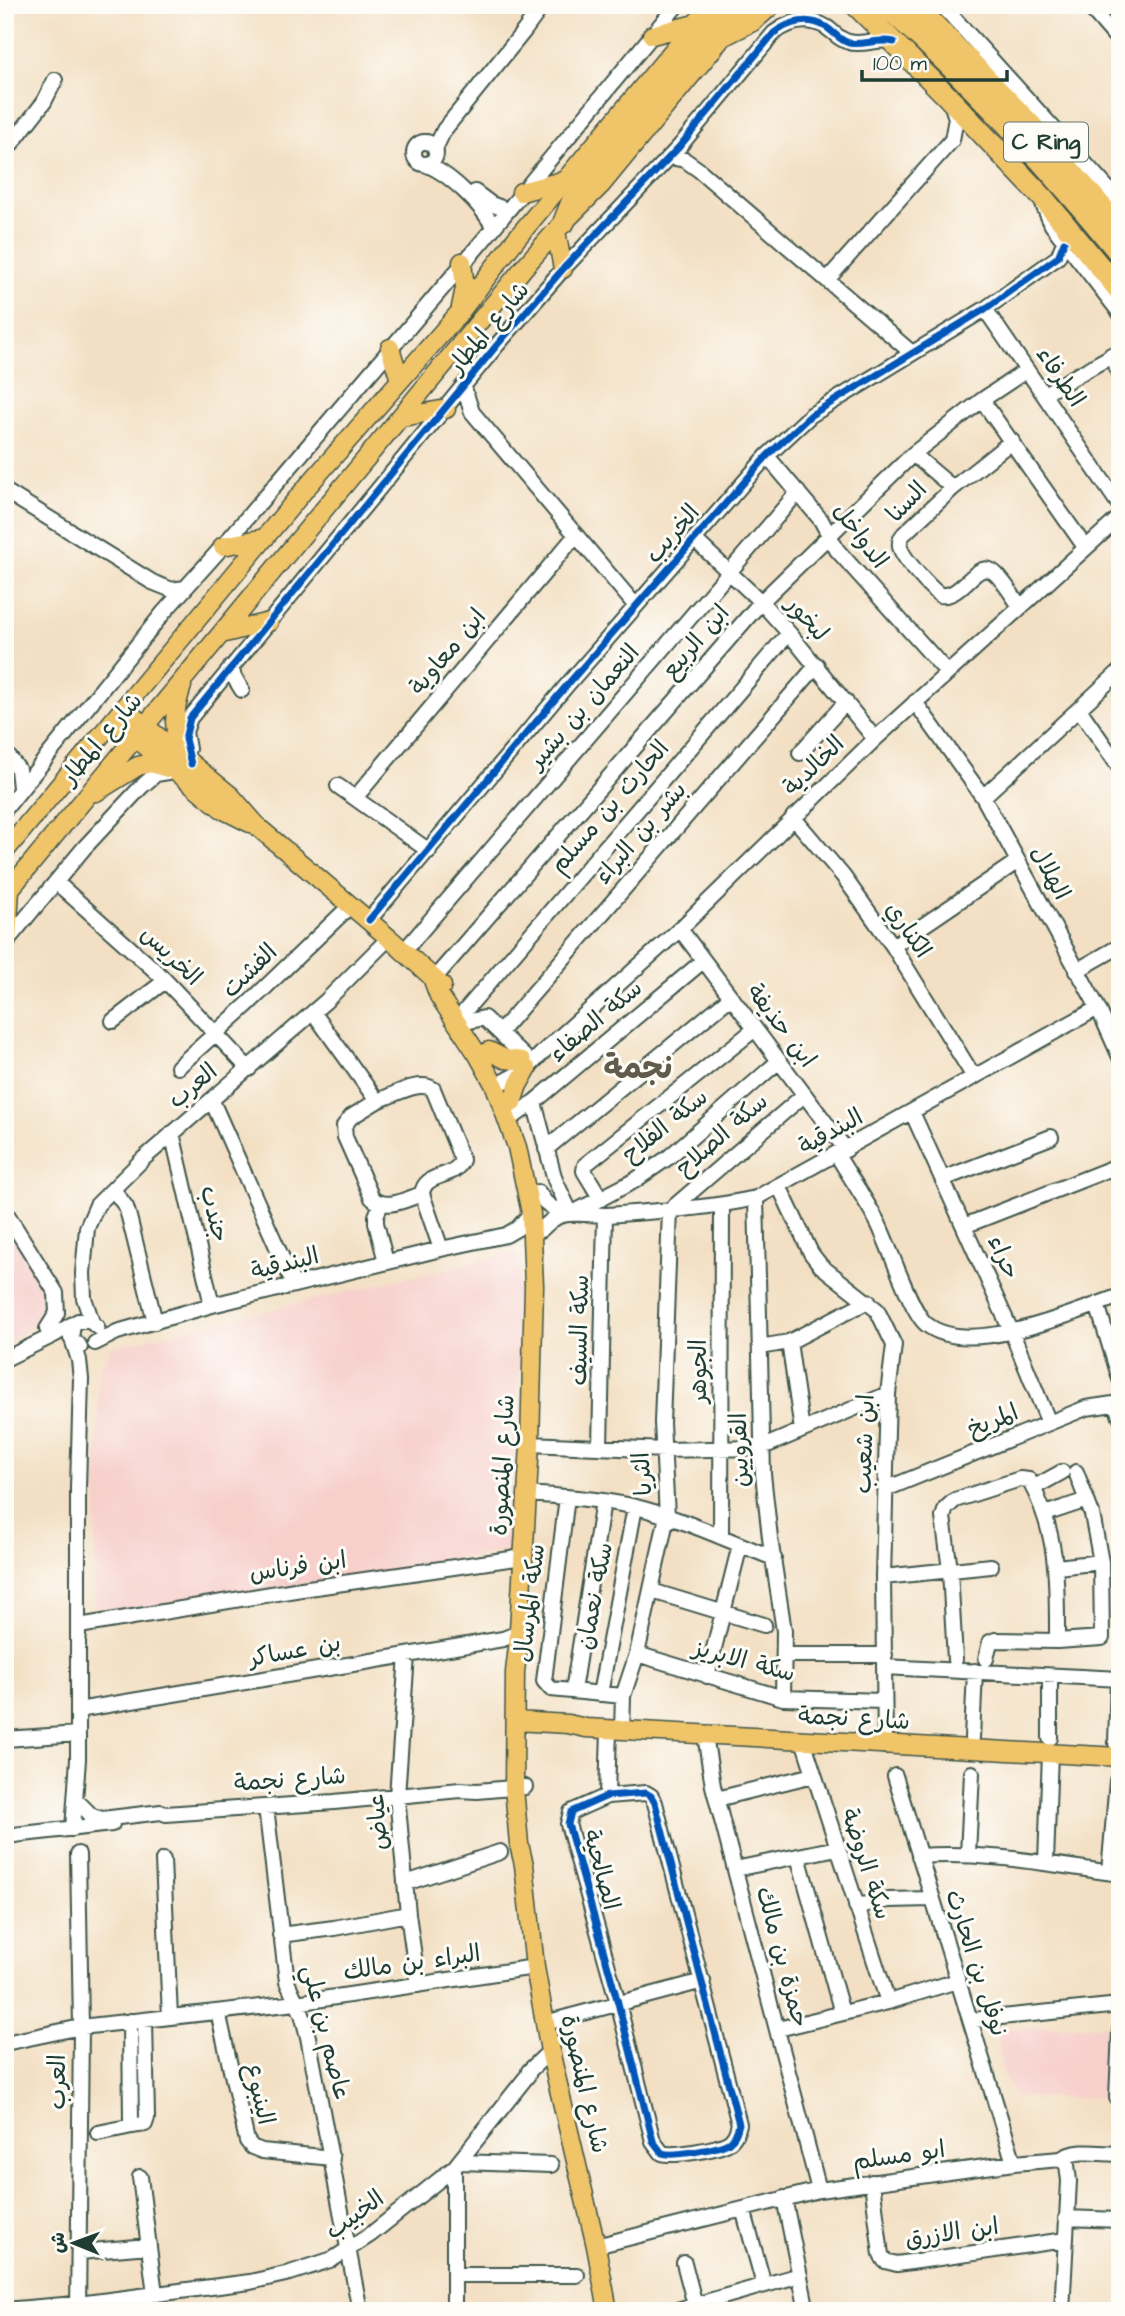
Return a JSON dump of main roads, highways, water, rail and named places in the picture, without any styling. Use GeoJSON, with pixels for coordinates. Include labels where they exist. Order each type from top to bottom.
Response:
{"type":"FeatureCollection","features":[{"type":"Feature","properties":{"kind":"highway"},"geometry":{"type":"LineString","coordinates":[[560,226],[591,174],[734,5]]}},
{"type":"Feature","properties":{"kind":"highway"},"geometry":{"type":"LineString","coordinates":[[725,34],[752,20],[771,5]]}},
{"type":"Feature","properties":{"kind":"highway"},"geometry":{"type":"LineString","coordinates":[[840,5],[860,9]]}},
{"type":"Feature","properties":{"kind":"highway"},"geometry":{"type":"LineString","coordinates":[[885,5],[941,55],[1048,169],[1120,254]]}},
{"type":"Feature","properties":{"kind":"highway","name":"C Ring"},"geometry":{"type":"LineString","coordinates":[[915,5],[1028,122],[1120,228]]}},
{"type":"Feature","properties":{"kind":"highway","name":"C Ring"},"geometry":{"type":"LineString","coordinates":[[860,9],[1043,198],[1087,260],[1120,290]]}},
{"type":"Feature","properties":{"kind":"main road","name":"شارع المطار"},"geometry":{"type":"LineString","coordinates":[[7,892],[76,808],[130,721],[263,541],[460,312],[516,239],[711,5]]}},
{"type":"Feature","properties":{"kind":"main road","name":"شارع المطار"},"geometry":{"type":"LineString","coordinates":[[5,850],[130,721],[183,681],[560,226],[601,185],[752,5]]}},
{"type":"Feature","properties":{"kind":"main road"},"geometry":{"type":"LineString","coordinates":[[652,35],[695,24]]}},
{"type":"Feature","properties":{"kind":"main road"},"geometry":{"type":"LineString","coordinates":[[521,192],[566,180]]}},
{"type":"Feature","properties":{"kind":"main road"},"geometry":{"type":"LineString","coordinates":[[560,226],[563,269]]}},
{"type":"Feature","properties":{"kind":"main road"},"geometry":{"type":"LineString","coordinates":[[460,312],[466,288],[463,262]]}},
{"type":"Feature","properties":{"kind":"main road"},"geometry":{"type":"LineString","coordinates":[[390,348],[400,380]]}},
{"type":"Feature","properties":{"kind":"main road"},"geometry":{"type":"LineString","coordinates":[[403,417],[446,409]]}},
{"type":"Feature","properties":{"kind":"main road"},"geometry":{"type":"LineString","coordinates":[[223,546],[263,541]]}},
{"type":"Feature","properties":{"kind":"main road"},"geometry":{"type":"LineString","coordinates":[[221,634],[269,622]]}},
{"type":"Feature","properties":{"kind":"main road"},"geometry":{"type":"LineString","coordinates":[[183,681],[174,724],[178,743],[191,764]]}},
{"type":"Feature","properties":{"kind":"main road","name":"شارع المنصورة"},"geometry":{"type":"LineString","coordinates":[[130,721],[191,764],[230,796],[445,989],[467,1016],[489,1051],[498,1080],[517,1147],[531,1213],[534,1286],[528,1494],[518,1640],[524,1663],[520,1726],[519,1844],[524,1865],[535,1967],[551,2056],[596,2246],[608,2311]]}},
{"type":"Feature","properties":{"kind":"main road","name":"شارع المنصورة"},"geometry":{"type":"LineString","coordinates":[[130,721],[174,771],[222,809],[263,828]]}},
{"type":"Feature","properties":{"kind":"main road"},"geometry":{"type":"LineString","coordinates":[[76,808],[138,766],[156,763],[174,771]]}},
{"type":"Feature","properties":{"kind":"main road"},"geometry":{"type":"LineString","coordinates":[[6,942],[7,892]]}},
{"type":"Feature","properties":{"kind":"main road","name":"شارع المنصورة"},"geometry":{"type":"LineString","coordinates":[[433,980],[439,996],[498,1080],[514,1109],[526,1143],[538,1192],[541,1230],[539,1276],[534,1286]]}},
{"type":"Feature","properties":{"kind":"main road"},"geometry":{"type":"LineString","coordinates":[[489,1051],[505,1059],[525,1063],[514,1109]]}},
{"type":"Feature","properties":{"kind":"main road","name":"شارع نجمة"},"geometry":{"type":"LineString","coordinates":[[520,1726],[567,1731],[586,1728],[885,1746],[1050,1745],[1118,1750]]}},
{"type":"Feature","properties":{"kind":"district","name":"نجمة"},"geometry":{"type":"Point","coordinates":[638,1068]}}]}
